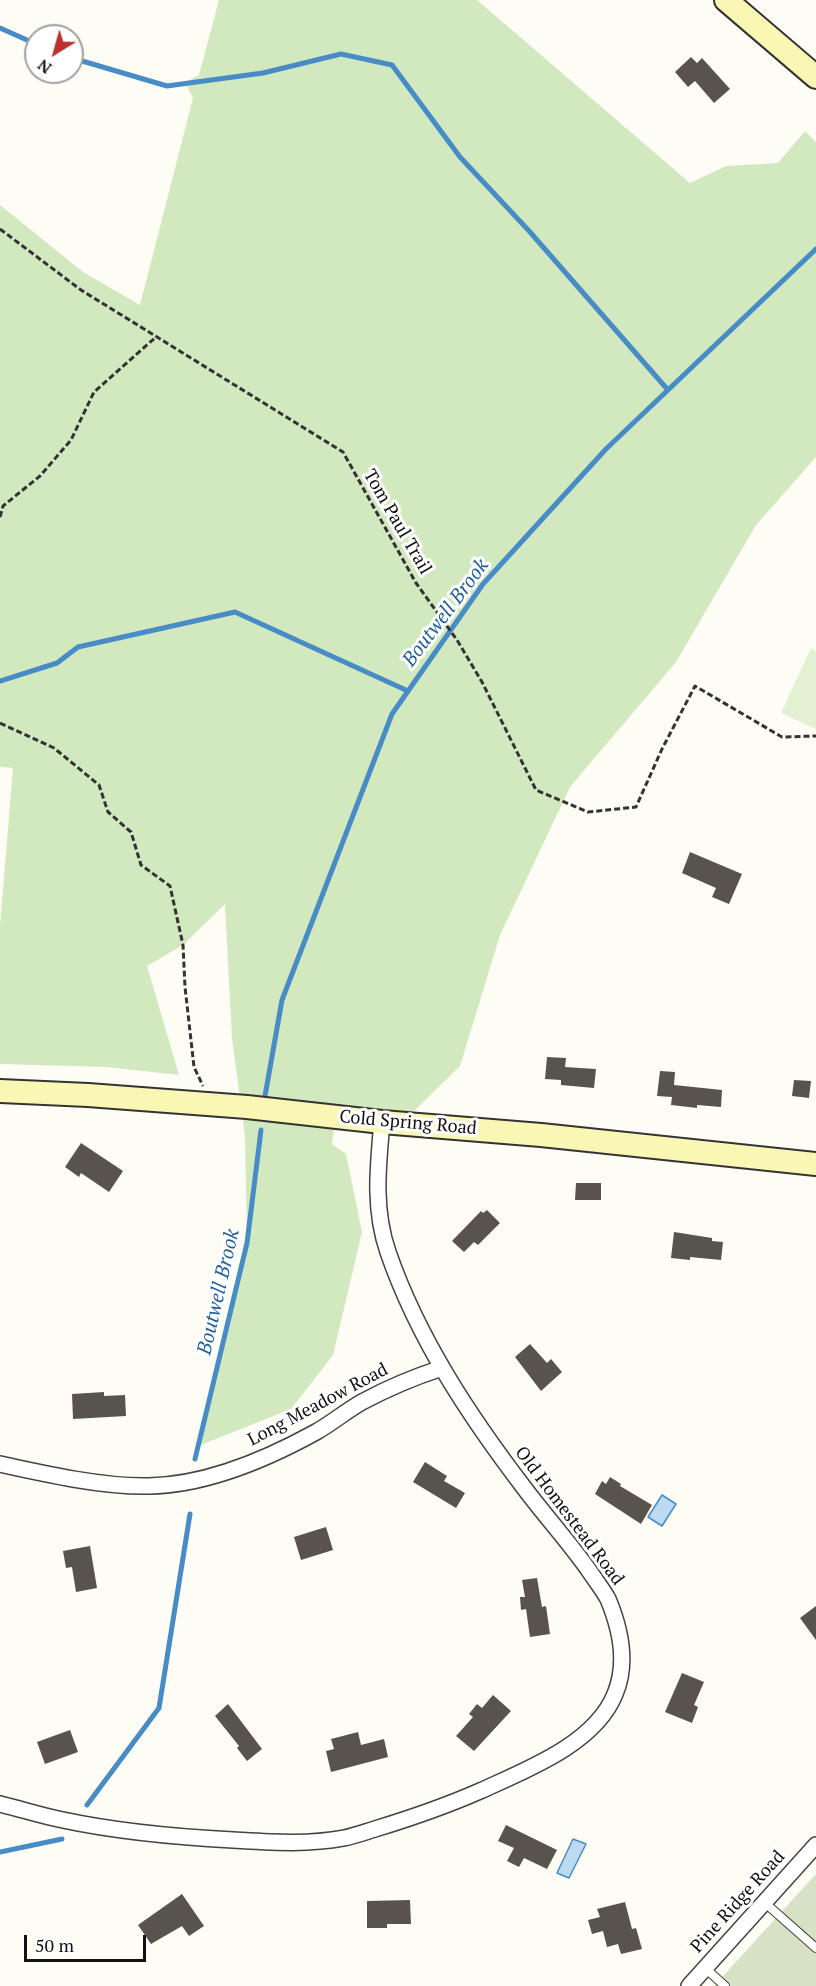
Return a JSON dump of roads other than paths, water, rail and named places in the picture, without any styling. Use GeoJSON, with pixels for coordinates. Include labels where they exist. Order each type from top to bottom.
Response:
{"type":"FeatureCollection","features":[{"type":"Feature","properties":{"kind":"street"},"geometry":{"type":"LineString","coordinates":[[726,0],[816,77]]}},
{"type":"Feature","properties":{"kind":"street","name":"Cold Spring Road"},"geometry":{"type":"LineString","coordinates":[[0,1091],[212,1104],[816,1164]]}},
{"type":"Feature","properties":{"kind":"street","name":"Old Homestead Road"},"geometry":{"type":"LineString","coordinates":[[0,1804],[63,1820],[154,1835],[285,1843],[344,1838],[417,1817],[486,1788],[564,1749],[599,1722],[609,1708],[617,1691],[622,1667],[621,1639],[607,1597],[573,1548],[491,1444],[441,1368],[402,1287],[387,1249],[380,1222],[377,1188],[382,1122]]}},
{"type":"Feature","properties":{"kind":"street","name":"Long Meadow Road"},"geometry":{"type":"LineString","coordinates":[[0,1464],[123,1485],[149,1486],[180,1483],[243,1466],[316,1431],[396,1384],[441,1368]]}},
{"type":"Feature","properties":{"kind":"street","name":"Pine Ridge Road"},"geometry":{"type":"LineString","coordinates":[[689,1986],[816,1845]]}},
{"type":"Feature","properties":{"kind":"lane"},"geometry":{"type":"LineString","coordinates":[[764,1902],[816,1948]]}},
{"type":"Feature","properties":{"kind":"lane"},"geometry":{"type":"LineString","coordinates":[[705,1968],[725,1986]]}},
{"type":"Feature","properties":{"kind":"water"},"geometry":{"type":"Polygon","coordinates":[[[662,1495],[676,1504],[662,1526],[648,1517],[662,1495]]]}},
{"type":"Feature","properties":{"kind":"water"},"geometry":{"type":"Polygon","coordinates":[[[573,1839],[586,1844],[569,1878],[557,1873],[573,1839]]]}},
{"type":"Feature","properties":{"kind":"waterway"},"geometry":{"type":"LineString","coordinates":[[0,28],[24,39]]}},
{"type":"Feature","properties":{"kind":"waterway"},"geometry":{"type":"LineString","coordinates":[[84,62],[167,86],[263,73],[341,54],[392,65],[460,157],[530,232],[668,390]]}},
{"type":"Feature","properties":{"kind":"waterway","name":"Boutwell Brook"},"geometry":{"type":"LineString","coordinates":[[265,1096],[282,1000],[392,714],[483,584],[606,449],[816,249]]}},
{"type":"Feature","properties":{"kind":"waterway"},"geometry":{"type":"LineString","coordinates":[[0,681],[57,663],[78,647],[235,612],[408,691]]}},
{"type":"Feature","properties":{"kind":"waterway","name":"Boutwell Brook"},"geometry":{"type":"LineString","coordinates":[[195,1459],[247,1243],[261,1130]]}},
{"type":"Feature","properties":{"kind":"waterway","name":"Boutwell Brook"},"geometry":{"type":"LineString","coordinates":[[87,1805],[159,1708],[190,1514]]}},
{"type":"Feature","properties":{"kind":"waterway","name":"Boutwell Brook"},"geometry":{"type":"LineString","coordinates":[[0,1852],[62,1839]]}}]}
